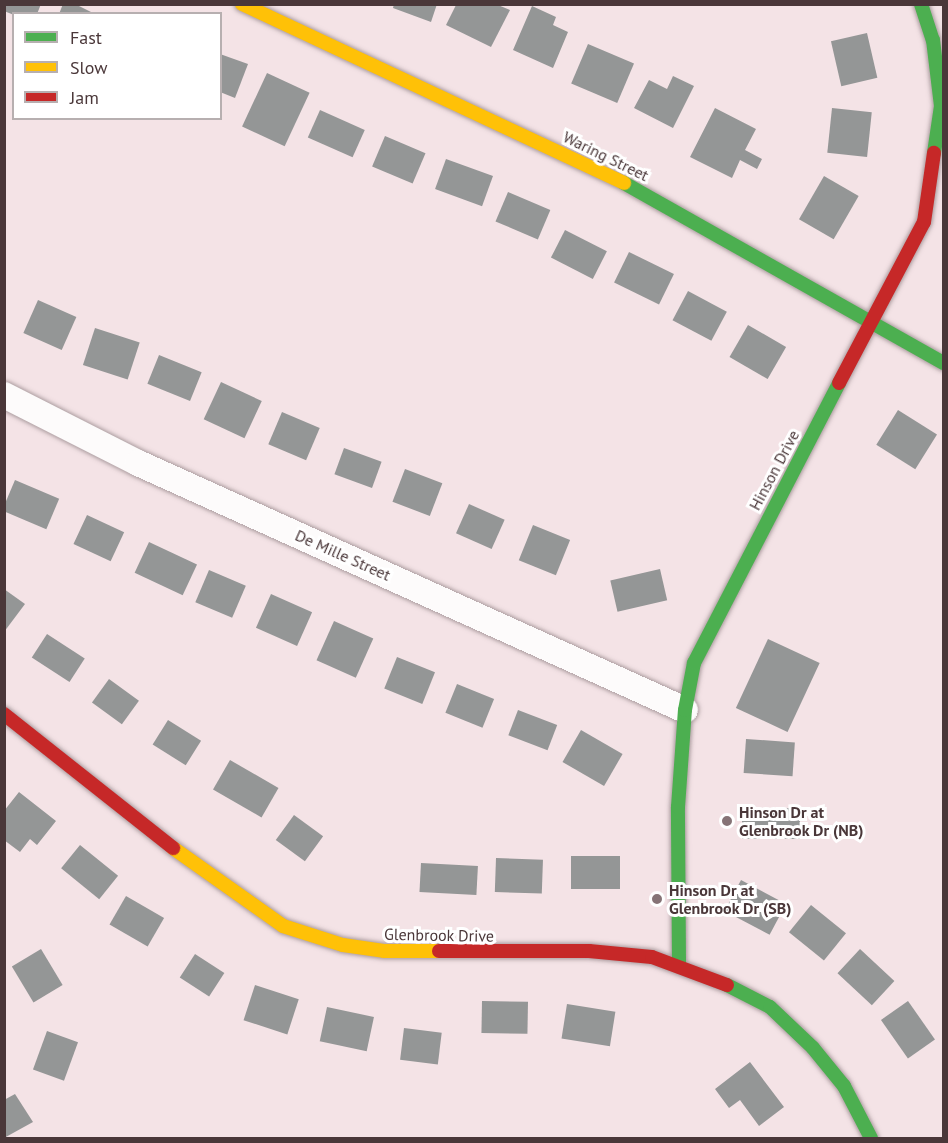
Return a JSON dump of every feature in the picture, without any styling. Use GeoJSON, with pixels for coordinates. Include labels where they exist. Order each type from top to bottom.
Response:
{"type":"FeatureCollection","features":[{"type":"Feature","properties":{"kind":"street","name":"Waring Street"},"geometry":{"type":"LineString","coordinates":[[242,4],[647,194],[944,363]]}},
{"type":"Feature","properties":{"kind":"street","name":"Hinson Drive"},"geometry":{"type":"LineString","coordinates":[[679,964],[678,807],[685,710],[694,663],[704,640],[913,248],[929,203],[939,129],[940,85],[921,4]]}},
{"type":"Feature","properties":{"kind":"street","name":"De Mille Street"},"geometry":{"type":"LineString","coordinates":[[4,395],[138,463],[685,710]]}},
{"type":"Feature","properties":{"kind":"street","name":"Glenbrook Drive"},"geometry":{"type":"LineString","coordinates":[[4,714],[102,795],[257,911],[283,926],[343,945],[384,951],[589,951],[652,957],[679,964],[750,994],[792,1026],[844,1086],[871,1138]]}},
{"type":"Feature","properties":{"kind":"building"},"geometry":{"type":"Polygon","coordinates":[[[4,4],[41,4],[38,12],[12,12],[12,14],[4,11],[4,4]]]}},
{"type":"Feature","properties":{"kind":"building"},"geometry":{"type":"Polygon","coordinates":[[[63,4],[75,4],[91,12],[60,12],[63,4]]]}},
{"type":"Feature","properties":{"kind":"building"},"geometry":{"type":"Polygon","coordinates":[[[394,4],[437,4],[431,22],[393,8],[394,4]]]}},
{"type":"Feature","properties":{"kind":"building"},"geometry":{"type":"Polygon","coordinates":[[[456,5],[498,5],[510,10],[491,47],[446,25],[456,5]]]}},
{"type":"Feature","properties":{"kind":"building"},"geometry":{"type":"Polygon","coordinates":[[[532,6],[556,17],[553,25],[568,32],[553,68],[513,50],[532,6]]]}},
{"type":"Feature","properties":{"kind":"building"},"geometry":{"type":"Polygon","coordinates":[[[867,33],[877,78],[841,86],[831,41],[867,33]]]}},
{"type":"Feature","properties":{"kind":"building"},"geometry":{"type":"Polygon","coordinates":[[[588,44],[634,64],[617,103],[571,84],[588,44]]]}},
{"type":"Feature","properties":{"kind":"building"},"geometry":{"type":"Polygon","coordinates":[[[222,55],[248,64],[235,98],[222,93],[222,55]]]}},
{"type":"Feature","properties":{"kind":"building"},"geometry":{"type":"Polygon","coordinates":[[[267,73],[310,93],[285,146],[242,126],[267,73]]]}},
{"type":"Feature","properties":{"kind":"building"},"geometry":{"type":"Polygon","coordinates":[[[673,76],[694,86],[673,128],[634,108],[649,80],[667,89],[673,76]]]}},
{"type":"Feature","properties":{"kind":"building"},"geometry":{"type":"Polygon","coordinates":[[[715,108],[756,129],[745,150],[762,159],[757,169],[740,160],[732,178],[690,157],[715,108]]]}},
{"type":"Feature","properties":{"kind":"building"},"geometry":{"type":"Polygon","coordinates":[[[832,108],[872,112],[867,157],[827,153],[832,108]]]}},
{"type":"Feature","properties":{"kind":"building"},"geometry":{"type":"Polygon","coordinates":[[[320,110],[365,130],[353,157],[308,137],[320,110]]]}},
{"type":"Feature","properties":{"kind":"building"},"geometry":{"type":"Polygon","coordinates":[[[385,136],[426,153],[413,184],[372,166],[385,136]]]}},
{"type":"Feature","properties":{"kind":"building"},"geometry":{"type":"Polygon","coordinates":[[[446,159],[493,176],[482,206],[435,189],[446,159]]]}},
{"type":"Feature","properties":{"kind":"building"},"geometry":{"type":"Polygon","coordinates":[[[824,176],[859,196],[834,239],[799,219],[824,176]]]}},
{"type":"Feature","properties":{"kind":"building"},"geometry":{"type":"Polygon","coordinates":[[[508,192],[550,210],[538,239],[495,221],[508,192]]]}},
{"type":"Feature","properties":{"kind":"building"},"geometry":{"type":"Polygon","coordinates":[[[565,230],[607,251],[593,279],[551,258],[565,230]]]}},
{"type":"Feature","properties":{"kind":"building"},"geometry":{"type":"Polygon","coordinates":[[[629,252],[674,274],[659,304],[614,283],[629,252]]]}},
{"type":"Feature","properties":{"kind":"building"},"geometry":{"type":"Polygon","coordinates":[[[688,291],[727,312],[711,341],[673,320],[688,291]]]}},
{"type":"Feature","properties":{"kind":"building"},"geometry":{"type":"Polygon","coordinates":[[[38,300],[76,317],[62,350],[23,333],[38,300]]]}},
{"type":"Feature","properties":{"kind":"building"},"geometry":{"type":"Polygon","coordinates":[[[748,325],[786,347],[768,379],[730,357],[748,325]]]}},
{"type":"Feature","properties":{"kind":"building"},"geometry":{"type":"Polygon","coordinates":[[[95,328],[140,343],[128,380],[83,365],[95,328]]]}},
{"type":"Feature","properties":{"kind":"building"},"geometry":{"type":"Polygon","coordinates":[[[159,355],[202,372],[190,401],[147,384],[159,355]]]}},
{"type":"Feature","properties":{"kind":"building"},"geometry":{"type":"Polygon","coordinates":[[[221,382],[262,401],[244,438],[204,419],[221,382]]]}},
{"type":"Feature","properties":{"kind":"building"},"geometry":{"type":"Polygon","coordinates":[[[898,410],[937,434],[915,469],[876,445],[898,410]]]}},
{"type":"Feature","properties":{"kind":"building"},"geometry":{"type":"Polygon","coordinates":[[[282,412],[320,428],[306,460],[268,444],[282,412]]]}},
{"type":"Feature","properties":{"kind":"building"},"geometry":{"type":"Polygon","coordinates":[[[344,448],[382,462],[372,488],[334,474],[344,448]]]}},
{"type":"Feature","properties":{"kind":"building"},"geometry":{"type":"Polygon","coordinates":[[[405,469],[442,483],[430,516],[392,502],[405,469]]]}},
{"type":"Feature","properties":{"kind":"building"},"geometry":{"type":"Polygon","coordinates":[[[15,480],[59,499],[46,529],[4,511],[15,480]]]}},
{"type":"Feature","properties":{"kind":"building"},"geometry":{"type":"Polygon","coordinates":[[[469,504],[505,520],[492,549],[456,533],[469,504]]]}},
{"type":"Feature","properties":{"kind":"building"},"geometry":{"type":"Polygon","coordinates":[[[87,515],[124,532],[111,561],[73,544],[87,515]]]}},
{"type":"Feature","properties":{"kind":"building"},"geometry":{"type":"Polygon","coordinates":[[[533,525],[570,540],[556,575],[519,560],[533,525]]]}},
{"type":"Feature","properties":{"kind":"building"},"geometry":{"type":"Polygon","coordinates":[[[149,542],[197,564],[183,595],[135,573],[149,542]]]}},
{"type":"Feature","properties":{"kind":"building"},"geometry":{"type":"Polygon","coordinates":[[[660,569],[667,600],[618,612],[610,580],[660,569]]]}},
{"type":"Feature","properties":{"kind":"building"},"geometry":{"type":"Polygon","coordinates":[[[209,570],[246,586],[232,618],[195,602],[209,570]]]}},
{"type":"Feature","properties":{"kind":"building"},"geometry":{"type":"Polygon","coordinates":[[[4,589],[25,604],[4,632],[4,589]]]}},
{"type":"Feature","properties":{"kind":"building"},"geometry":{"type":"Polygon","coordinates":[[[271,594],[312,612],[297,646],[256,628],[271,594]]]}},
{"type":"Feature","properties":{"kind":"building"},"geometry":{"type":"Polygon","coordinates":[[[334,621],[373,638],[356,678],[317,660],[334,621]]]}},
{"type":"Feature","properties":{"kind":"building"},"geometry":{"type":"Polygon","coordinates":[[[47,634],[85,659],[69,682],[32,657],[47,634]]]}},
{"type":"Feature","properties":{"kind":"building"},"geometry":{"type":"Polygon","coordinates":[[[768,639],[820,663],[788,732],[736,708],[768,639]]]}},
{"type":"Feature","properties":{"kind":"building"},"geometry":{"type":"Polygon","coordinates":[[[397,657],[435,672],[422,704],[384,689],[397,657]]]}},
{"type":"Feature","properties":{"kind":"building"},"geometry":{"type":"Polygon","coordinates":[[[109,679],[139,701],[122,724],[92,702],[109,679]]]}},
{"type":"Feature","properties":{"kind":"building"},"geometry":{"type":"Polygon","coordinates":[[[457,684],[494,699],[482,728],[445,713],[457,684]]]}},
{"type":"Feature","properties":{"kind":"building"},"geometry":{"type":"Polygon","coordinates":[[[518,710],[557,725],[548,750],[508,735],[518,710]]]}},
{"type":"Feature","properties":{"kind":"building"},"geometry":{"type":"Polygon","coordinates":[[[168,720],[201,741],[186,765],[153,745],[168,720]]]}},
{"type":"Feature","properties":{"kind":"building"},"geometry":{"type":"Polygon","coordinates":[[[581,730],[623,754],[604,786],[562,762],[581,730]]]}},
{"type":"Feature","properties":{"kind":"building"},"geometry":{"type":"Polygon","coordinates":[[[746,739],[795,742],[793,776],[744,773],[746,739]]]}},
{"type":"Feature","properties":{"kind":"building"},"geometry":{"type":"Polygon","coordinates":[[[230,760],[278,788],[261,817],[213,789],[230,760]]]}},
{"type":"Feature","properties":{"kind":"building"},"geometry":{"type":"Polygon","coordinates":[[[19,792],[56,821],[37,845],[30,839],[20,852],[4,840],[4,811],[19,792]]]}},
{"type":"Feature","properties":{"kind":"building"},"geometry":{"type":"Polygon","coordinates":[[[742,808],[800,808],[800,839],[742,839],[742,808]]]}},
{"type":"Feature","properties":{"kind":"building"},"geometry":{"type":"Polygon","coordinates":[[[294,815],[323,836],[305,861],[276,840],[294,815]]]}},
{"type":"Feature","properties":{"kind":"building"},"geometry":{"type":"Polygon","coordinates":[[[80,845],[118,876],[99,899],[61,868],[80,845]]]}},
{"type":"Feature","properties":{"kind":"building"},"geometry":{"type":"Polygon","coordinates":[[[571,856],[620,856],[620,889],[571,889],[571,856]]]}},
{"type":"Feature","properties":{"kind":"building"},"geometry":{"type":"Polygon","coordinates":[[[496,858],[543,860],[542,894],[495,892],[496,858]]]}},
{"type":"Feature","properties":{"kind":"building"},"geometry":{"type":"Polygon","coordinates":[[[421,863],[478,866],[476,895],[419,892],[421,863]]]}},
{"type":"Feature","properties":{"kind":"building"},"geometry":{"type":"Polygon","coordinates":[[[741,880],[786,904],[770,935],[725,911],[741,880]]]}},
{"type":"Feature","properties":{"kind":"building"},"geometry":{"type":"Polygon","coordinates":[[[126,896],[164,918],[148,947],[110,925],[126,896]]]}},
{"type":"Feature","properties":{"kind":"building"},"geometry":{"type":"Polygon","coordinates":[[[811,905],[846,933],[824,961],[789,932],[811,905]]]}},
{"type":"Feature","properties":{"kind":"building"},"geometry":{"type":"Polygon","coordinates":[[[41,949],[63,985],[33,1003],[12,967],[41,949]]]}},
{"type":"Feature","properties":{"kind":"building"},"geometry":{"type":"Polygon","coordinates":[[[860,949],[894,981],[872,1005],[837,973],[860,949]]]}},
{"type":"Feature","properties":{"kind":"building"},"geometry":{"type":"Polygon","coordinates":[[[195,954],[224,973],[209,997],[180,977],[195,954]]]}},
{"type":"Feature","properties":{"kind":"building"},"geometry":{"type":"Polygon","coordinates":[[[255,985],[299,999],[287,1034],[244,1020],[255,985]]]}},
{"type":"Feature","properties":{"kind":"building"},"geometry":{"type":"Polygon","coordinates":[[[482,1001],[528,1002],[527,1034],[481,1033],[482,1001]]]}},
{"type":"Feature","properties":{"kind":"building"},"geometry":{"type":"Polygon","coordinates":[[[908,1001],[935,1040],[908,1058],[881,1020],[908,1001]]]}},
{"type":"Feature","properties":{"kind":"building"},"geometry":{"type":"Polygon","coordinates":[[[567,1004],[615,1012],[610,1046],[562,1039],[567,1004]]]}},
{"type":"Feature","properties":{"kind":"building"},"geometry":{"type":"Polygon","coordinates":[[[327,1007],[374,1017],[367,1051],[320,1041],[327,1007]]]}},
{"type":"Feature","properties":{"kind":"building"},"geometry":{"type":"Polygon","coordinates":[[[404,1028],[442,1033],[438,1064],[400,1060],[404,1028]]]}},
{"type":"Feature","properties":{"kind":"building"},"geometry":{"type":"Polygon","coordinates":[[[47,1031],[78,1042],[64,1081],[33,1070],[47,1031]]]}},
{"type":"Feature","properties":{"kind":"building"},"geometry":{"type":"Polygon","coordinates":[[[750,1062],[784,1107],[759,1126],[740,1100],[729,1108],[715,1089],[750,1062]]]}},
{"type":"Feature","properties":{"kind":"building"},"geometry":{"type":"Polygon","coordinates":[[[15,1094],[33,1122],[4,1138],[4,1100],[15,1094]]]}},
{"type":"Feature","properties":{"kind":"traffic: fast"},"geometry":{"type":"LineString","coordinates":[[921,4],[933,40],[941,106],[934,153]]}},
{"type":"Feature","properties":{"kind":"traffic: fast"},"geometry":{"type":"LineString","coordinates":[[624,183],[944,363]]}},
{"type":"Feature","properties":{"kind":"traffic: fast"},"geometry":{"type":"LineString","coordinates":[[679,964],[678,807],[685,710],[694,663],[839,383]]}},
{"type":"Feature","properties":{"kind":"traffic: fast"},"geometry":{"type":"LineString","coordinates":[[727,985],[770,1007],[813,1048],[844,1086],[871,1138]]}},
{"type":"Feature","properties":{"kind":"traffic: slow"},"geometry":{"type":"LineString","coordinates":[[242,4],[624,183]]}},
{"type":"Feature","properties":{"kind":"traffic: slow"},"geometry":{"type":"LineString","coordinates":[[173,848],[283,926],[343,945],[384,951],[439,951]]}},
{"type":"Feature","properties":{"kind":"traffic: jam"},"geometry":{"type":"LineString","coordinates":[[839,383],[924,222],[934,153]]}},
{"type":"Feature","properties":{"kind":"traffic: jam"},"geometry":{"type":"LineString","coordinates":[[4,714],[173,848]]}},
{"type":"Feature","properties":{"kind":"traffic: jam"},"geometry":{"type":"LineString","coordinates":[[439,951],[589,951],[652,957],[727,985]]}},
{"type":"Feature","properties":{"kind":"place","name":"Hinson Dr at Glenbrook Dr (NB)"},"geometry":{"type":"Point","coordinates":[727,821]}},
{"type":"Feature","properties":{"kind":"place","name":"Hinson Dr at Glenbrook Dr (SB)"},"geometry":{"type":"Point","coordinates":[657,899]}}]}
